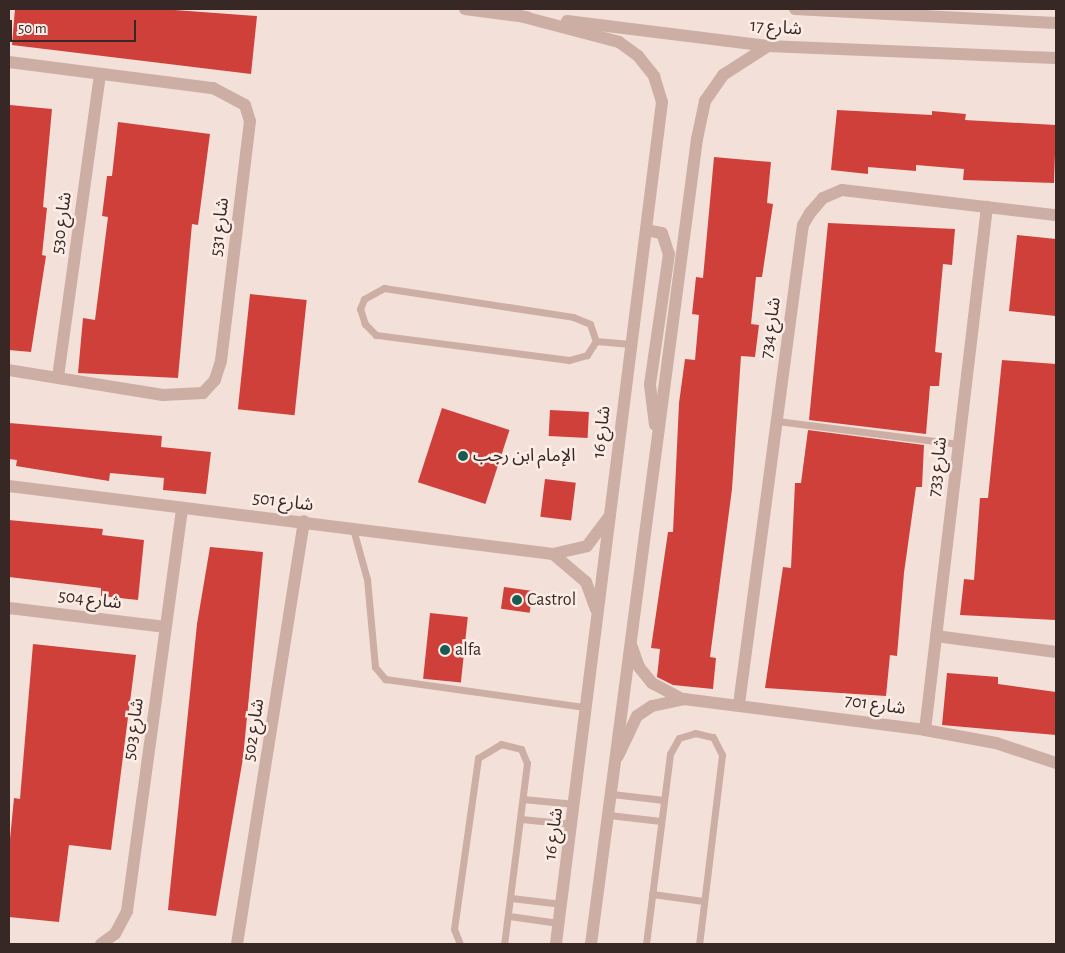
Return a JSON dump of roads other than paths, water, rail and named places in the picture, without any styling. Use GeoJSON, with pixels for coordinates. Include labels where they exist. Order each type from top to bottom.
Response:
{"type":"FeatureCollection","features":[{"type":"Feature","properties":{"kind":"street","name":"شارع 17"},"geometry":{"type":"LineString","coordinates":[[465,9],[768,46],[1056,58]]}},
{"type":"Feature","properties":{"kind":"street","name":"شارع 17"},"geometry":{"type":"LineString","coordinates":[[795,9],[1056,23]]}},
{"type":"Feature","properties":{"kind":"street","name":"شارع 16"},"geometry":{"type":"LineString","coordinates":[[520,16],[619,42],[638,56],[654,76],[662,102],[596,608],[576,804],[556,944]]}},
{"type":"Feature","properties":{"kind":"street"},"geometry":{"type":"LineString","coordinates":[[591,944],[618,756],[658,442],[705,101],[723,75],[768,46]]}},
{"type":"Feature","properties":{"kind":"street","name":"شارع 531"},"geometry":{"type":"LineString","coordinates":[[9,62],[213,88],[245,105],[250,133],[222,361],[215,380],[203,393],[188,397],[9,370]]}},
{"type":"Feature","properties":{"kind":"street","name":"شارع 530"},"geometry":{"type":"LineString","coordinates":[[58,377],[100,74]]}},
{"type":"Feature","properties":{"kind":"street","name":"شارع 734"},"geometry":{"type":"LineString","coordinates":[[739,704],[803,225],[823,198],[842,190],[1056,215]]}},
{"type":"Feature","properties":{"kind":"street","name":"شارع 733"},"geometry":{"type":"LineString","coordinates":[[925,730],[987,207]]}},
{"type":"Feature","properties":{"kind":"street"},"geometry":{"type":"LineString","coordinates":[[646,230],[662,233],[669,254],[650,385],[658,442]]}},
{"type":"Feature","properties":{"kind":"street","name":"شارع 501"},"geometry":{"type":"LineString","coordinates":[[9,486],[304,521],[553,554],[587,546],[609,517]]}},
{"type":"Feature","properties":{"kind":"street","name":"شارع 503"},"geometry":{"type":"LineString","coordinates":[[101,944],[115,934],[127,911],[182,508]]}},
{"type":"Feature","properties":{"kind":"street","name":"شارع 502"},"geometry":{"type":"LineString","coordinates":[[237,944],[304,521]]}},
{"type":"Feature","properties":{"kind":"street"},"geometry":{"type":"LineString","coordinates":[[553,554],[586,582],[596,608]]}},
{"type":"Feature","properties":{"kind":"street","name":"شارع 504"},"geometry":{"type":"LineString","coordinates":[[9,608],[166,627]]}},
{"type":"Feature","properties":{"kind":"street"},"geometry":{"type":"LineString","coordinates":[[936,636],[1056,652]]}},
{"type":"Feature","properties":{"kind":"street","name":"شارع 701"},"geometry":{"type":"LineString","coordinates":[[632,647],[639,667],[652,683],[684,699]]}},
{"type":"Feature","properties":{"kind":"street","name":"شارع 701"},"geometry":{"type":"LineString","coordinates":[[618,756],[637,716],[652,706],[684,699],[739,704],[925,730],[996,743],[1056,763]]}},
{"type":"Feature","properties":{"kind":"lane"},"geometry":{"type":"LineString","coordinates":[[384,288],[574,317],[590,324],[596,341],[587,355],[569,360],[385,336],[369,330],[360,309],[364,299],[384,288]]}},
{"type":"Feature","properties":{"kind":"lane"},"geometry":{"type":"LineString","coordinates":[[596,341],[631,344]]}},
{"type":"Feature","properties":{"kind":"lane"},"geometry":{"type":"LineString","coordinates":[[777,421],[959,444]]}},
{"type":"Feature","properties":{"kind":"lane"},"geometry":{"type":"LineString","coordinates":[[353,529],[367,579],[375,667],[384,679],[585,707]]}},
{"type":"Feature","properties":{"kind":"lane"},"geometry":{"type":"LineString","coordinates":[[646,944],[670,754],[679,738],[695,733],[713,737],[722,755],[699,944]]}},
{"type":"Feature","properties":{"kind":"lane"},"geometry":{"type":"LineString","coordinates":[[460,944],[454,929],[478,758],[487,750],[501,744],[524,753],[521,819],[504,944]]}},
{"type":"Feature","properties":{"kind":"lane"},"geometry":{"type":"LineString","coordinates":[[612,794],[664,800]]}},
{"type":"Feature","properties":{"kind":"lane"},"geometry":{"type":"LineString","coordinates":[[523,799],[576,804]]}},
{"type":"Feature","properties":{"kind":"lane"},"geometry":{"type":"LineString","coordinates":[[609,815],[661,821]]}},
{"type":"Feature","properties":{"kind":"lane"},"geometry":{"type":"LineString","coordinates":[[521,819],[573,824]]}},
{"type":"Feature","properties":{"kind":"lane"},"geometry":{"type":"LineString","coordinates":[[652,894],[704,901]]}},
{"type":"Feature","properties":{"kind":"lane"},"geometry":{"type":"LineString","coordinates":[[511,898],[562,904]]}},
{"type":"Feature","properties":{"kind":"lane"},"geometry":{"type":"LineString","coordinates":[[509,916],[559,923]]}},
{"type":"Feature","properties":{"kind":"place","name":"الإمام ابن رجب"},"geometry":{"type":"Point","coordinates":[463,456]}},
{"type":"Feature","properties":{"kind":"place","name":"Castrol"},"geometry":{"type":"Point","coordinates":[517,600]}},
{"type":"Feature","properties":{"kind":"place","name":"alfa"},"geometry":{"type":"Point","coordinates":[445,650]}}]}
